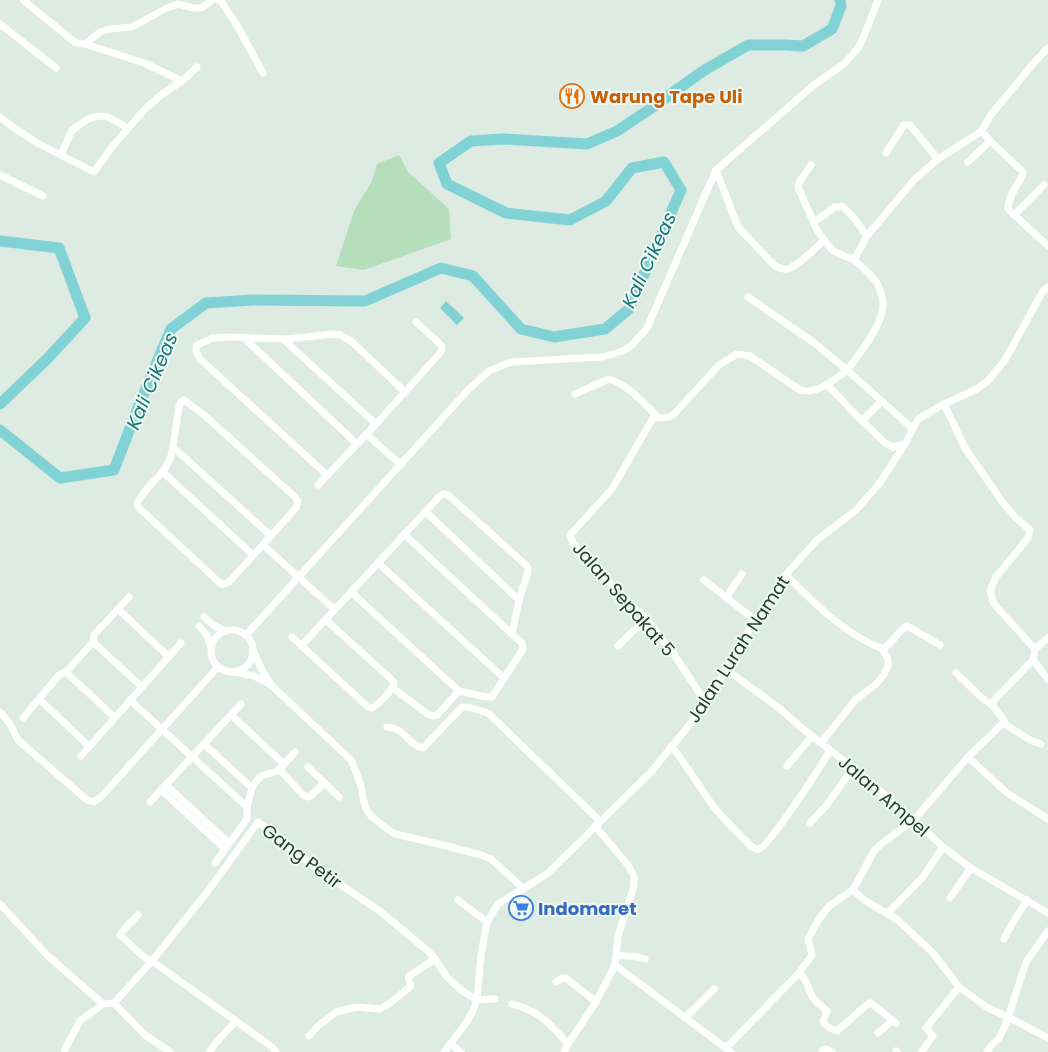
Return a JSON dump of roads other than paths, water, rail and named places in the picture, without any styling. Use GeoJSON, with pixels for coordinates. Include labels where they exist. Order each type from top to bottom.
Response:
{"type":"FeatureCollection","features":[{"type":"Feature","properties":{"kind":"street"},"geometry":{"type":"LineString","coordinates":[[23,0],[72,40],[144,63],[182,81]]}},
{"type":"Feature","properties":{"kind":"street"},"geometry":{"type":"LineString","coordinates":[[85,44],[100,32],[132,27],[178,4],[199,8],[212,0]]}},
{"type":"Feature","properties":{"kind":"street"},"geometry":{"type":"LineString","coordinates":[[218,0],[221,1],[238,27],[263,73]]}},
{"type":"Feature","properties":{"kind":"street"},"geometry":{"type":"LineString","coordinates":[[246,635],[468,390],[489,371],[511,362],[602,357],[623,351],[632,345],[647,328],[716,170],[815,84],[844,64],[859,47],[878,0]]}},
{"type":"Feature","properties":{"kind":"street"},"geometry":{"type":"LineString","coordinates":[[0,24],[56,68]]}},
{"type":"Feature","properties":{"kind":"street"},"geometry":{"type":"LineString","coordinates":[[854,260],[867,236],[914,180],[938,159],[982,131],[990,116],[1048,48]]}},
{"type":"Feature","properties":{"kind":"street"},"geometry":{"type":"LineString","coordinates":[[0,117],[24,135],[94,172],[106,153],[145,109],[197,67]]}},
{"type":"Feature","properties":{"kind":"street"},"geometry":{"type":"LineString","coordinates":[[61,155],[72,130],[88,119],[98,116],[108,117],[128,128]]}},
{"type":"Feature","properties":{"kind":"street"},"geometry":{"type":"LineString","coordinates":[[886,153],[904,125],[910,125],[938,159]]}},
{"type":"Feature","properties":{"kind":"street"},"geometry":{"type":"LineString","coordinates":[[982,131],[1023,172],[1010,199],[1008,209],[1048,246]]}},
{"type":"Feature","properties":{"kind":"street"},"geometry":{"type":"LineString","coordinates":[[968,162],[990,141]]}},
{"type":"Feature","properties":{"kind":"street"},"geometry":{"type":"LineString","coordinates":[[716,170],[738,228],[775,266],[783,270],[790,269],[824,240],[817,230],[798,187],[811,165]]}},
{"type":"Feature","properties":{"kind":"street"},"geometry":{"type":"LineString","coordinates":[[0,175],[43,196]]}},
{"type":"Feature","properties":{"kind":"street"},"geometry":{"type":"LineString","coordinates":[[1014,215],[1044,185]]}},
{"type":"Feature","properties":{"kind":"street"},"geometry":{"type":"LineString","coordinates":[[814,222],[835,207],[842,206],[855,219],[867,236]]}},
{"type":"Feature","properties":{"kind":"street","name":"Jalan Sepakat 5"},"geometry":{"type":"LineString","coordinates":[[706,703],[673,653],[647,620],[590,563],[572,543],[570,535],[612,489],[653,418],[669,417],[674,414],[719,365],[737,354],[750,356],[800,390],[806,392],[827,386],[847,370],[862,351],[878,321],[883,306],[881,294],[877,283],[869,273],[854,260],[833,252],[824,240]]}},
{"type":"Feature","properties":{"kind":"street","name":"Jalan Lurah Namat"},"geometry":{"type":"LineString","coordinates":[[444,1052],[466,1023],[477,1000],[481,955],[487,922],[498,904],[547,874],[651,772],[706,703],[755,620],[786,575],[817,540],[855,510],[879,484],[905,444],[918,419],[944,404],[976,390],[988,381],[1005,360],[1043,291],[1048,287]]}},
{"type":"Feature","properties":{"kind":"street"},"geometry":{"type":"LineString","coordinates":[[748,297],[813,342],[912,429]]}},
{"type":"Feature","properties":{"kind":"street"},"geometry":{"type":"LineString","coordinates":[[318,484],[376,424],[441,352],[442,347],[440,344],[416,322]]}},
{"type":"Feature","properties":{"kind":"street"},"geometry":{"type":"LineString","coordinates":[[327,475],[200,358],[196,352],[198,345],[213,338],[283,339],[340,335],[350,341],[405,392]]}},
{"type":"Feature","properties":{"kind":"street"},"geometry":{"type":"LineString","coordinates":[[244,338],[357,444]]}},
{"type":"Feature","properties":{"kind":"street"},"geometry":{"type":"LineString","coordinates":[[283,339],[376,424]]}},
{"type":"Feature","properties":{"kind":"street"},"geometry":{"type":"LineString","coordinates":[[575,394],[610,379],[619,382],[628,389],[658,417]]}},
{"type":"Feature","properties":{"kind":"street"},"geometry":{"type":"LineString","coordinates":[[827,386],[885,443],[893,447],[905,444]]}},
{"type":"Feature","properties":{"kind":"street"},"geometry":{"type":"LineString","coordinates":[[184,400],[228,435],[298,501],[296,508],[229,582],[224,584],[220,583],[199,565],[138,507],[137,503],[140,498],[163,472],[172,456],[173,447],[180,406],[184,400]]}},
{"type":"Feature","properties":{"kind":"street"},"geometry":{"type":"LineString","coordinates":[[944,404],[965,448],[1001,500],[1016,518],[1030,530],[1028,538],[996,577],[990,591],[994,604],[1035,649]]}},
{"type":"Feature","properties":{"kind":"street"},"geometry":{"type":"LineString","coordinates":[[862,420],[878,405]]}},
{"type":"Feature","properties":{"kind":"street"},"geometry":{"type":"LineString","coordinates":[[366,434],[400,464]]}},
{"type":"Feature","properties":{"kind":"street"},"geometry":{"type":"LineString","coordinates":[[173,447],[271,536]]}},
{"type":"Feature","properties":{"kind":"street"},"geometry":{"type":"LineString","coordinates":[[163,472],[254,555]]}},
{"type":"Feature","properties":{"kind":"street"},"geometry":{"type":"LineString","coordinates":[[301,646],[425,511],[444,494],[448,495],[527,566],[527,575],[519,600],[512,634]]}},
{"type":"Feature","properties":{"kind":"street"},"geometry":{"type":"LineString","coordinates":[[425,511],[519,600]]}},
{"type":"Feature","properties":{"kind":"street"},"geometry":{"type":"LineString","coordinates":[[351,592],[459,691],[492,697],[524,649],[522,642],[404,534]]}},
{"type":"Feature","properties":{"kind":"street"},"geometry":{"type":"LineString","coordinates":[[263,545],[334,610]]}},
{"type":"Feature","properties":{"kind":"street"},"geometry":{"type":"LineString","coordinates":[[378,563],[504,678]]}},
{"type":"Feature","properties":{"kind":"street"},"geometry":{"type":"LineString","coordinates":[[726,598],[742,574]]}},
{"type":"Feature","properties":{"kind":"street"},"geometry":{"type":"LineString","coordinates":[[786,575],[821,610],[839,624],[882,649],[888,659],[888,666],[883,676],[875,685],[856,699],[821,743]]}},
{"type":"Feature","properties":{"kind":"street"},"geometry":{"type":"LineString","coordinates":[[704,580],[755,620]]}},
{"type":"Feature","properties":{"kind":"street"},"geometry":{"type":"LineString","coordinates":[[23,718],[59,675],[66,672],[93,642],[94,636],[129,597]]}},
{"type":"Feature","properties":{"kind":"street"},"geometry":{"type":"LineString","coordinates":[[118,609],[169,657]]}},
{"type":"Feature","properties":{"kind":"street"},"geometry":{"type":"LineString","coordinates":[[204,617],[225,631]]}},
{"type":"Feature","properties":{"kind":"street"},"geometry":{"type":"LineString","coordinates":[[292,638],[368,707],[372,708],[392,688],[394,683],[326,620]]}},
{"type":"Feature","properties":{"kind":"street"},"geometry":{"type":"LineString","coordinates":[[618,646],[647,620]]}},
{"type":"Feature","properties":{"kind":"street"},"geometry":{"type":"LineString","coordinates":[[199,626],[207,635],[211,654],[218,667],[226,671],[254,676],[271,685],[351,760],[368,814],[396,834],[491,859],[524,889]]}},
{"type":"Feature","properties":{"kind":"street"},"geometry":{"type":"LineString","coordinates":[[882,649],[888,646],[903,628],[907,626],[940,645]]}},
{"type":"Feature","properties":{"kind":"street"},"geometry":{"type":"LineString","coordinates":[[211,647],[218,635],[225,631],[240,631],[251,642],[261,668],[271,685]]}},
{"type":"Feature","properties":{"kind":"street"},"geometry":{"type":"LineString","coordinates":[[992,705],[995,699],[1033,660],[1035,649],[1048,638]]}},
{"type":"Feature","properties":{"kind":"street"},"geometry":{"type":"LineString","coordinates":[[93,642],[142,687]]}},
{"type":"Feature","properties":{"kind":"street"},"geometry":{"type":"LineString","coordinates":[[80,756],[181,643]]}},
{"type":"Feature","properties":{"kind":"street"},"geometry":{"type":"LineString","coordinates":[[234,672],[242,670],[248,665],[252,658],[253,650]]}},
{"type":"Feature","properties":{"kind":"street"},"geometry":{"type":"LineString","coordinates":[[1033,660],[1048,679]]}},
{"type":"Feature","properties":{"kind":"street"},"geometry":{"type":"LineString","coordinates":[[0,712],[10,724],[18,740],[87,800],[94,802],[102,796],[218,667]]}},
{"type":"Feature","properties":{"kind":"street","name":"Jalan Ampel"},"geometry":{"type":"LineString","coordinates":[[727,670],[779,708],[853,768],[943,847],[971,868],[1048,913]]}},
{"type":"Feature","properties":{"kind":"street"},"geometry":{"type":"LineString","coordinates":[[66,672],[114,717]]}},
{"type":"Feature","properties":{"kind":"street"},"geometry":{"type":"LineString","coordinates":[[615,965],[729,1050],[799,974],[812,955],[808,939],[819,919],[830,906],[853,890],[874,851],[914,820],[968,757],[1004,720],[992,705],[956,673]]}},
{"type":"Feature","properties":{"kind":"street"},"geometry":{"type":"LineString","coordinates":[[392,688],[433,716],[437,715],[459,691]]}},
{"type":"Feature","properties":{"kind":"street"},"geometry":{"type":"LineString","coordinates":[[39,699],[89,746]]}},
{"type":"Feature","properties":{"kind":"street"},"geometry":{"type":"LineString","coordinates":[[130,700],[247,808]]}},
{"type":"Feature","properties":{"kind":"street"},"geometry":{"type":"LineString","coordinates":[[150,802],[241,704]]}},
{"type":"Feature","properties":{"kind":"street"},"geometry":{"type":"LineString","coordinates":[[387,727],[394,727],[418,747],[423,748],[462,707],[488,713],[597,824],[634,876],[634,886],[618,936],[615,965],[596,1002],[564,1052]]}},
{"type":"Feature","properties":{"kind":"street"},"geometry":{"type":"LineString","coordinates":[[231,715],[282,766],[303,795],[311,796],[324,783]]}},
{"type":"Feature","properties":{"kind":"street"},"geometry":{"type":"LineString","coordinates":[[1002,723],[1030,740],[1041,744]]}},
{"type":"Feature","properties":{"kind":"street"},"geometry":{"type":"LineString","coordinates":[[787,766],[812,736]]}},
{"type":"Feature","properties":{"kind":"street"},"geometry":{"type":"LineString","coordinates":[[204,744],[252,788]]}},
{"type":"Feature","properties":{"kind":"street"},"geometry":{"type":"LineString","coordinates":[[671,746],[721,815],[752,847],[758,850],[770,838],[817,772],[830,750]]}},
{"type":"Feature","properties":{"kind":"street"},"geometry":{"type":"LineString","coordinates":[[215,863],[247,819],[247,808],[252,788],[261,776],[282,766],[295,752]]}},
{"type":"Feature","properties":{"kind":"street"},"geometry":{"type":"LineString","coordinates":[[968,757],[1007,793],[1048,819]]}},
{"type":"Feature","properties":{"kind":"street"},"geometry":{"type":"LineString","coordinates":[[308,767],[340,797]]}},
{"type":"Feature","properties":{"kind":"street"},"geometry":{"type":"LineString","coordinates":[[810,823],[826,806],[853,768]]}},
{"type":"Feature","properties":{"kind":"street"},"geometry":{"type":"LineString","coordinates":[[164,787],[227,846]]}},
{"type":"Feature","properties":{"kind":"street","name":"Gang Petir"},"geometry":{"type":"LineString","coordinates":[[152,961],[208,891],[258,822],[322,873],[381,912],[428,951],[453,983],[477,1000]]}},
{"type":"Feature","properties":{"kind":"street"},"geometry":{"type":"LineString","coordinates":[[886,914],[923,877],[943,847]]}},
{"type":"Feature","properties":{"kind":"street"},"geometry":{"type":"LineString","coordinates":[[950,898],[971,868]]}},
{"type":"Feature","properties":{"kind":"street"},"geometry":{"type":"LineString","coordinates":[[853,890],[864,900],[898,920],[933,953],[959,987],[988,1008],[1048,1038]]}},
{"type":"Feature","properties":{"kind":"street"},"geometry":{"type":"LineString","coordinates":[[458,900],[487,922]]}},
{"type":"Feature","properties":{"kind":"street"},"geometry":{"type":"LineString","coordinates":[[1004,939],[1027,900]]}},
{"type":"Feature","properties":{"kind":"street"},"geometry":{"type":"LineString","coordinates":[[0,904],[48,956],[103,1004]]}},
{"type":"Feature","properties":{"kind":"street"},"geometry":{"type":"LineString","coordinates":[[138,915],[120,935],[122,937],[145,958],[152,961],[236,1021],[272,1047],[276,1052]]}},
{"type":"Feature","properties":{"kind":"street"},"geometry":{"type":"LineString","coordinates":[[987,1052],[999,1038],[1006,1024],[1026,962],[1048,931]]}},
{"type":"Feature","properties":{"kind":"street"},"geometry":{"type":"LineString","coordinates":[[616,955],[645,959]]}},
{"type":"Feature","properties":{"kind":"street"},"geometry":{"type":"LineString","coordinates":[[309,1036],[336,1012],[356,1007],[380,1009],[390,1003],[409,989],[411,985],[408,978],[411,974],[435,959]]}},
{"type":"Feature","properties":{"kind":"street"},"geometry":{"type":"LineString","coordinates":[[64,1052],[80,1021],[103,1004],[114,1003],[152,961]]}},
{"type":"Feature","properties":{"kind":"street"},"geometry":{"type":"LineString","coordinates":[[799,974],[807,981],[813,998],[827,1012],[823,1020],[824,1024],[833,1030],[837,1030],[871,1003],[894,1022],[878,1033]]}},
{"type":"Feature","properties":{"kind":"street"},"geometry":{"type":"LineString","coordinates":[[556,982],[566,978],[596,1002]]}},
{"type":"Feature","properties":{"kind":"street"},"geometry":{"type":"LineString","coordinates":[[922,1052],[933,1036],[926,1028],[959,987]]}},
{"type":"Feature","properties":{"kind":"street"},"geometry":{"type":"LineString","coordinates":[[685,1018],[714,989]]}},
{"type":"Feature","properties":{"kind":"street"},"geometry":{"type":"LineString","coordinates":[[477,1000],[496,999]]}},
{"type":"Feature","properties":{"kind":"street"},"geometry":{"type":"LineString","coordinates":[[114,1003],[145,1035],[170,1052]]}},
{"type":"Feature","properties":{"kind":"street"},"geometry":{"type":"LineString","coordinates":[[512,1004],[538,1014],[568,1044]]}},
{"type":"Feature","properties":{"kind":"street"},"geometry":{"type":"LineString","coordinates":[[209,1052],[236,1021]]}},
{"type":"Feature","properties":{"kind":"street"},"geometry":{"type":"LineString","coordinates":[[450,1044],[461,1052]]}},
{"type":"Feature","properties":{"kind":"street"},"geometry":{"type":"LineString","coordinates":[[822,1052],[826,1048],[832,1052]]}},
{"type":"Feature","properties":{"kind":"water"},"geometry":{"type":"Polygon","coordinates":[[[446,301],[464,318],[457,325],[440,308],[446,301]]]}},
{"type":"Feature","properties":{"kind":"waterway","name":"Kali Cikeas"},"geometry":{"type":"LineString","coordinates":[[0,430],[60,478],[114,470],[171,329],[206,303],[253,300],[365,301],[441,268],[473,276],[521,329],[554,337],[605,329],[629,309],[681,190],[664,162],[632,168],[606,201],[570,220],[506,213],[447,184],[439,163],[471,141],[503,139],[587,144],[617,131],[703,71],[748,45],[803,46],[832,29],[841,6],[840,0]]}},
{"type":"Feature","properties":{"kind":"waterway","name":"Kali Cikeas"},"geometry":{"type":"LineString","coordinates":[[0,241],[59,248],[85,318],[47,359],[0,404]]}},
{"type":"Feature","properties":{"kind":"place","name":"Warung Tape Uli"},"geometry":{"type":"Point","coordinates":[572,96]}},
{"type":"Feature","properties":{"kind":"place","name":"Indomaret"},"geometry":{"type":"Point","coordinates":[521,908]}}]}
